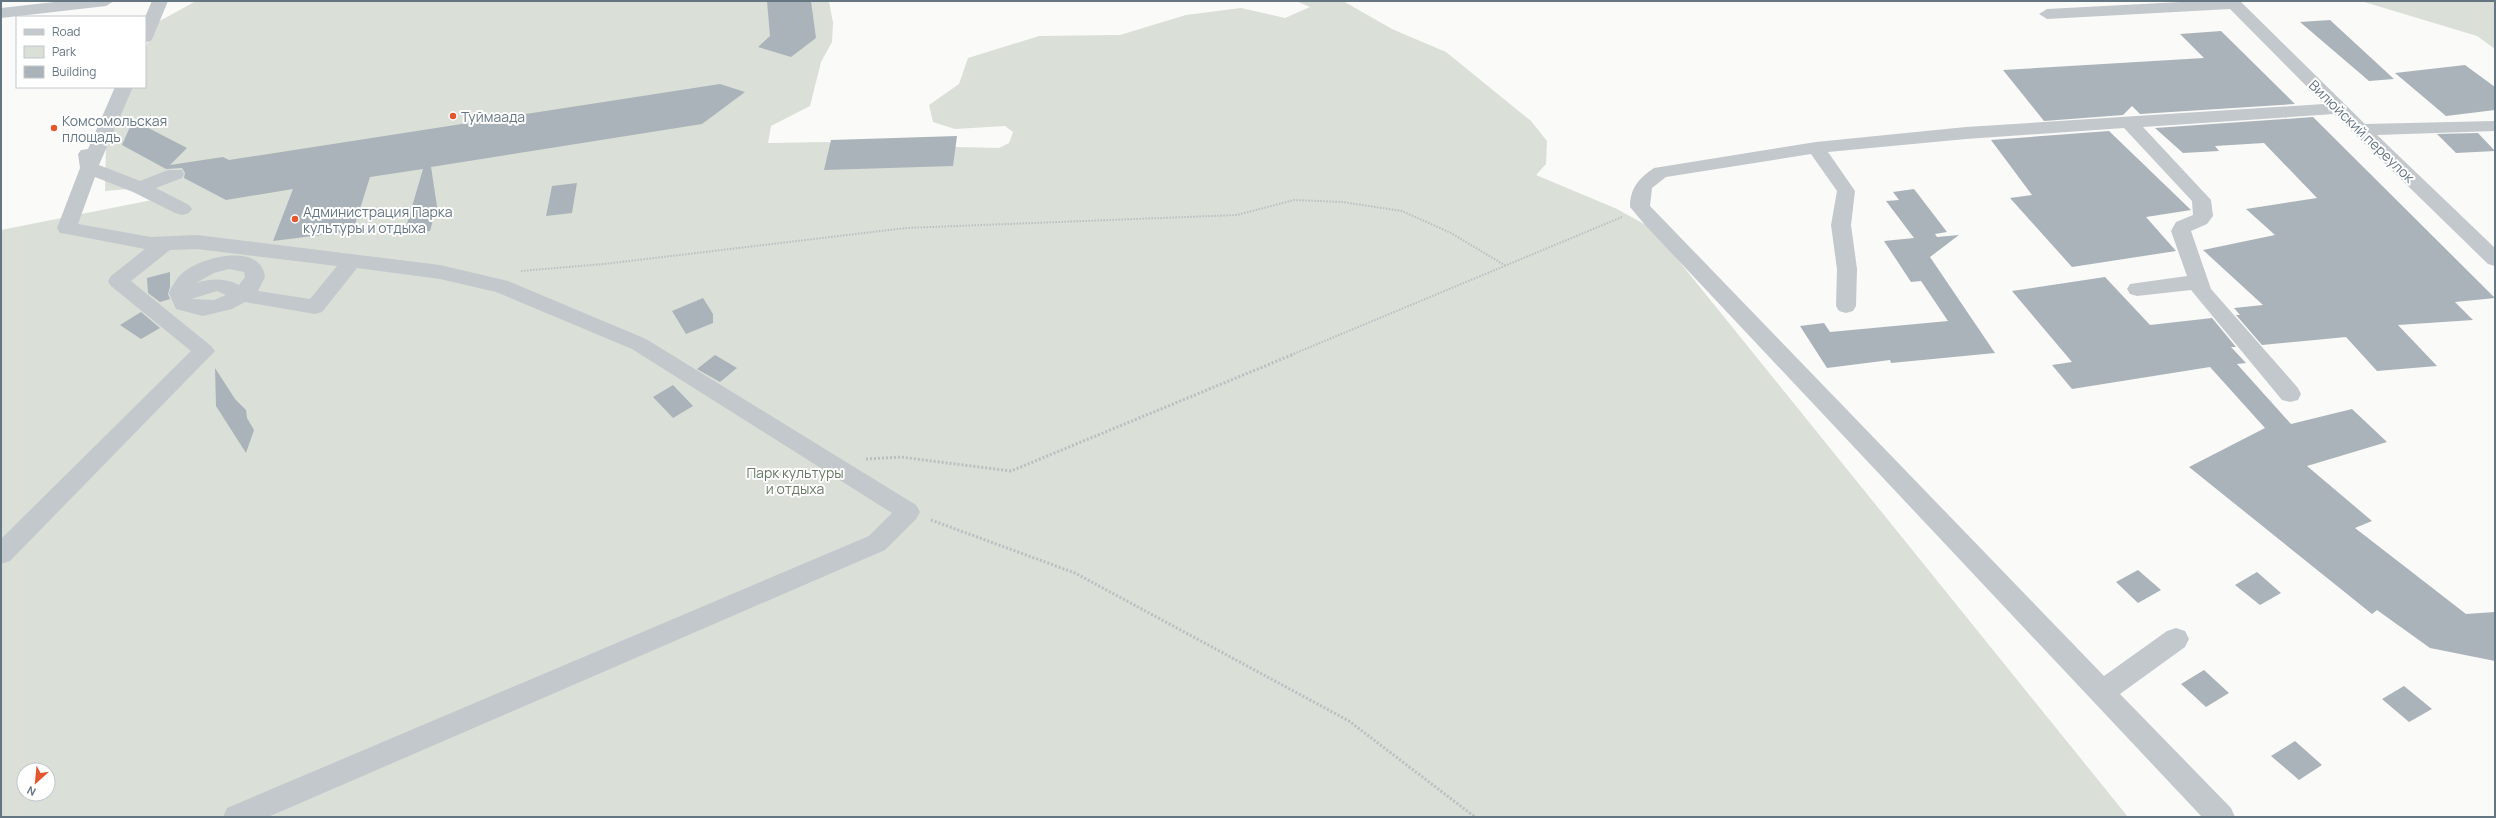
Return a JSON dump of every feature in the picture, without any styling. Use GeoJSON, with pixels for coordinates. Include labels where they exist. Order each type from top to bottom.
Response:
{"type":"FeatureCollection","features":[{"type":"Feature","properties":{"kind":"street"},"geometry":{"type":"LineString","coordinates":[[1,13],[106,1]]}},
{"type":"Feature","properties":{"kind":"street"},"geometry":{"type":"LineString","coordinates":[[146,19],[155,1]]}},
{"type":"Feature","properties":{"kind":"street"},"geometry":{"type":"LineString","coordinates":[[146,35],[160,1]]}},
{"type":"Feature","properties":{"kind":"street"},"geometry":{"type":"LineString","coordinates":[[2047,14],[2233,2]]}},
{"type":"Feature","properties":{"kind":"street","name":"Вилюйский переулок"},"geometry":{"type":"LineString","coordinates":[[2233,2],[2338,108],[2495,260]]}},
{"type":"Feature","properties":{"kind":"street"},"geometry":{"type":"LineString","coordinates":[[89,168],[86,159],[88,141],[114,88]]}},
{"type":"Feature","properties":{"kind":"street"},"geometry":{"type":"LineString","coordinates":[[124,88],[89,168],[67,228],[151,244],[206,243],[440,272],[501,286],[639,344],[908,512],[877,543],[237,817]]}},
{"type":"Feature","properties":{"kind":"street"},"geometry":{"type":"LineString","coordinates":[[2221,817],[1640,207],[1639,193],[1646,182],[1661,172],[1816,148],[1966,133],[2338,108]]}},
{"type":"Feature","properties":{"kind":"street"},"geometry":{"type":"LineString","coordinates":[[2128,121],[2201,200],[2204,211],[2200,220],[2181,229],[2202,292],[2290,394]]}},
{"type":"Feature","properties":{"kind":"street"},"geometry":{"type":"LineString","coordinates":[[2361,130],[2495,126]]}},
{"type":"Feature","properties":{"kind":"street"},"geometry":{"type":"LineString","coordinates":[[1816,148],[1846,191],[1845,208],[1841,225],[1847,269],[1846,306]]}},
{"type":"Feature","properties":{"kind":"street"},"geometry":{"type":"LineString","coordinates":[[89,168],[140,188],[182,210]]}},
{"type":"Feature","properties":{"kind":"street"},"geometry":{"type":"LineString","coordinates":[[140,188],[169,170]]}},
{"type":"Feature","properties":{"kind":"street"},"geometry":{"type":"LineString","coordinates":[[1,554],[204,351],[118,281],[166,243]]}},
{"type":"Feature","properties":{"kind":"street"},"geometry":{"type":"LineString","coordinates":[[201,309],[221,283],[236,262],[250,266],[254,269],[256,277],[251,286],[221,283],[179,296],[187,306],[201,309],[221,305],[221,283],[206,243]]}},
{"type":"Feature","properties":{"kind":"street"},"geometry":{"type":"LineString","coordinates":[[221,283],[315,307],[352,261]]}},
{"type":"Feature","properties":{"kind":"street"},"geometry":{"type":"LineString","coordinates":[[2137,289],[2198,282]]}},
{"type":"Feature","properties":{"kind":"street"},"geometry":{"type":"LineString","coordinates":[[2102,692],[2176,639]]}},
{"type":"Feature","properties":{"kind":"path"},"geometry":{"type":"LineString","coordinates":[[513,272],[604,264],[906,228],[1237,215],[1294,200],[1342,202],[1402,211],[1450,233],[1506,266]]}},
{"type":"Feature","properties":{"kind":"path"},"geometry":{"type":"LineString","coordinates":[[863,459],[901,457],[1011,471],[1613,222],[1640,207]]}},
{"type":"Feature","properties":{"kind":"path"},"geometry":{"type":"LineString","coordinates":[[908,512],[1075,573],[1349,721],[1475,817]]}},
{"type":"Feature","properties":{"kind":"green space","name":"Парк культуры и отдыха"},"geometry":{"type":"Polygon","coordinates":[[[196,1],[829,1],[833,23],[832,42],[821,62],[810,106],[771,126],[768,143],[828,142],[832,144],[999,148],[1009,143],[1013,132],[1005,126],[955,129],[933,122],[929,105],[959,84],[968,58],[1039,36],[1120,35],[1186,15],[1241,8],[1285,18],[1310,7],[1296,1],[1343,1],[1392,29],[1446,52],[1531,121],[1547,141],[1546,164],[1536,175],[1617,209],[1653,229],[2128,817],[1,817],[1,230],[152,200],[129,189],[105,191],[106,141],[129,88],[146,88],[146,47],[156,23],[196,1]]]}},
{"type":"Feature","properties":{"kind":"green space"},"geometry":{"type":"Polygon","coordinates":[[[2361,1],[2495,1],[2495,49],[2477,36],[2361,1]]]}},
{"type":"Feature","properties":{"kind":"building"},"geometry":{"type":"Polygon","coordinates":[[[767,1],[811,1],[816,38],[791,57],[758,47],[770,36],[767,1]]]}},
{"type":"Feature","properties":{"kind":"building"},"geometry":{"type":"Polygon","coordinates":[[[2330,20],[2394,79],[2369,81],[2300,22],[2330,20]]]}},
{"type":"Feature","properties":{"kind":"building"},"geometry":{"type":"Polygon","coordinates":[[[2221,31],[2295,104],[2140,114],[2132,106],[2123,115],[2044,121],[2003,70],[2204,58],[2180,34],[2221,31]]]}},
{"type":"Feature","properties":{"kind":"building"},"geometry":{"type":"Polygon","coordinates":[[[2465,65],[2495,87],[2495,110],[2446,116],[2395,73],[2465,65]]]}},
{"type":"Feature","properties":{"kind":"building"},"geometry":{"type":"Polygon","coordinates":[[[720,84],[745,92],[702,124],[431,167],[437,206],[430,231],[404,234],[423,169],[370,177],[353,231],[273,241],[293,189],[226,200],[184,178],[185,173],[182,168],[166,169],[122,145],[133,120],[187,148],[170,165],[223,157],[229,160],[720,84]]]}},
{"type":"Feature","properties":{"kind":"building"},"geometry":{"type":"Polygon","coordinates":[[[2313,117],[2495,298],[2455,302],[2473,320],[2398,325],[2437,366],[2377,371],[2346,337],[2262,345],[2236,315],[2240,315],[2234,308],[2263,305],[2203,250],[2275,235],[2246,209],[2317,198],[2264,143],[2215,146],[2219,151],[2183,153],[2155,128],[2313,117]]]}},
{"type":"Feature","properties":{"kind":"building"},"geometry":{"type":"Polygon","coordinates":[[[2109,131],[2191,210],[2146,217],[2176,251],[2072,267],[2010,198],[2032,195],[1991,140],[2109,131]]]}},
{"type":"Feature","properties":{"kind":"building"},"geometry":{"type":"Polygon","coordinates":[[[2478,133],[2495,151],[2456,153],[2437,134],[2478,133]]]}},
{"type":"Feature","properties":{"kind":"building"},"geometry":{"type":"Polygon","coordinates":[[[957,136],[953,166],[824,170],[831,140],[957,136]]]}},
{"type":"Feature","properties":{"kind":"building"},"geometry":{"type":"Polygon","coordinates":[[[577,183],[572,213],[546,216],[552,186],[577,183]]]}},
{"type":"Feature","properties":{"kind":"building"},"geometry":{"type":"Polygon","coordinates":[[[1914,189],[1947,232],[1935,234],[1937,237],[1959,235],[1930,257],[1995,353],[1891,363],[1890,360],[1827,368],[1800,326],[1824,323],[1830,332],[1948,321],[1921,281],[1911,282],[1884,241],[1914,238],[1886,201],[1899,200],[1893,192],[1914,189]]]}},
{"type":"Feature","properties":{"kind":"building"},"geometry":{"type":"Polygon","coordinates":[[[170,272],[170,287],[168,294],[170,299],[160,302],[148,293],[147,278],[170,272]]]}},
{"type":"Feature","properties":{"kind":"building"},"geometry":{"type":"Polygon","coordinates":[[[2105,277],[2150,325],[2212,318],[2236,347],[2231,347],[2246,363],[2237,364],[2291,424],[2352,409],[2387,442],[2307,466],[2372,521],[2355,528],[2466,614],[2495,612],[2495,661],[2430,648],[2377,610],[2372,614],[2189,467],[2265,428],[2210,367],[2072,389],[2052,365],[2072,362],[2012,291],[2105,277]]]}},
{"type":"Feature","properties":{"kind":"building"},"geometry":{"type":"Polygon","coordinates":[[[703,298],[713,314],[713,323],[686,334],[672,311],[703,298]]]}},
{"type":"Feature","properties":{"kind":"building"},"geometry":{"type":"Polygon","coordinates":[[[141,312],[160,328],[141,339],[120,325],[141,312]]]}},
{"type":"Feature","properties":{"kind":"building"},"geometry":{"type":"Polygon","coordinates":[[[715,355],[737,368],[720,382],[697,369],[715,355]]]}},
{"type":"Feature","properties":{"kind":"building"},"geometry":{"type":"Polygon","coordinates":[[[215,368],[235,399],[246,410],[247,418],[254,430],[246,453],[216,406],[215,368]]]}},
{"type":"Feature","properties":{"kind":"building"},"geometry":{"type":"Polygon","coordinates":[[[673,385],[693,406],[673,418],[653,397],[673,385]]]}},
{"type":"Feature","properties":{"kind":"building"},"geometry":{"type":"Polygon","coordinates":[[[2138,570],[2161,590],[2138,603],[2116,582],[2138,570]]]}},
{"type":"Feature","properties":{"kind":"building"},"geometry":{"type":"Polygon","coordinates":[[[2257,572],[2281,593],[2260,605],[2235,585],[2257,572]]]}},
{"type":"Feature","properties":{"kind":"building"},"geometry":{"type":"Polygon","coordinates":[[[2204,670],[2229,693],[2206,707],[2181,684],[2204,670]]]}},
{"type":"Feature","properties":{"kind":"building"},"geometry":{"type":"Polygon","coordinates":[[[2404,686],[2432,709],[2409,722],[2382,699],[2404,686]]]}},
{"type":"Feature","properties":{"kind":"building"},"geometry":{"type":"Polygon","coordinates":[[[2295,741],[2322,765],[2299,780],[2271,756],[2295,741]]]}},
{"type":"Feature","properties":{"kind":"place","name":"Туймаада"},"geometry":{"type":"Point","coordinates":[453,116]}},
{"type":"Feature","properties":{"kind":"place","name":"Комсомольская площадь"},"geometry":{"type":"Point","coordinates":[54,128]}},
{"type":"Feature","properties":{"kind":"place","name":"Администрация Парка культуры и отдыха"},"geometry":{"type":"Point","coordinates":[295,219]}}]}
